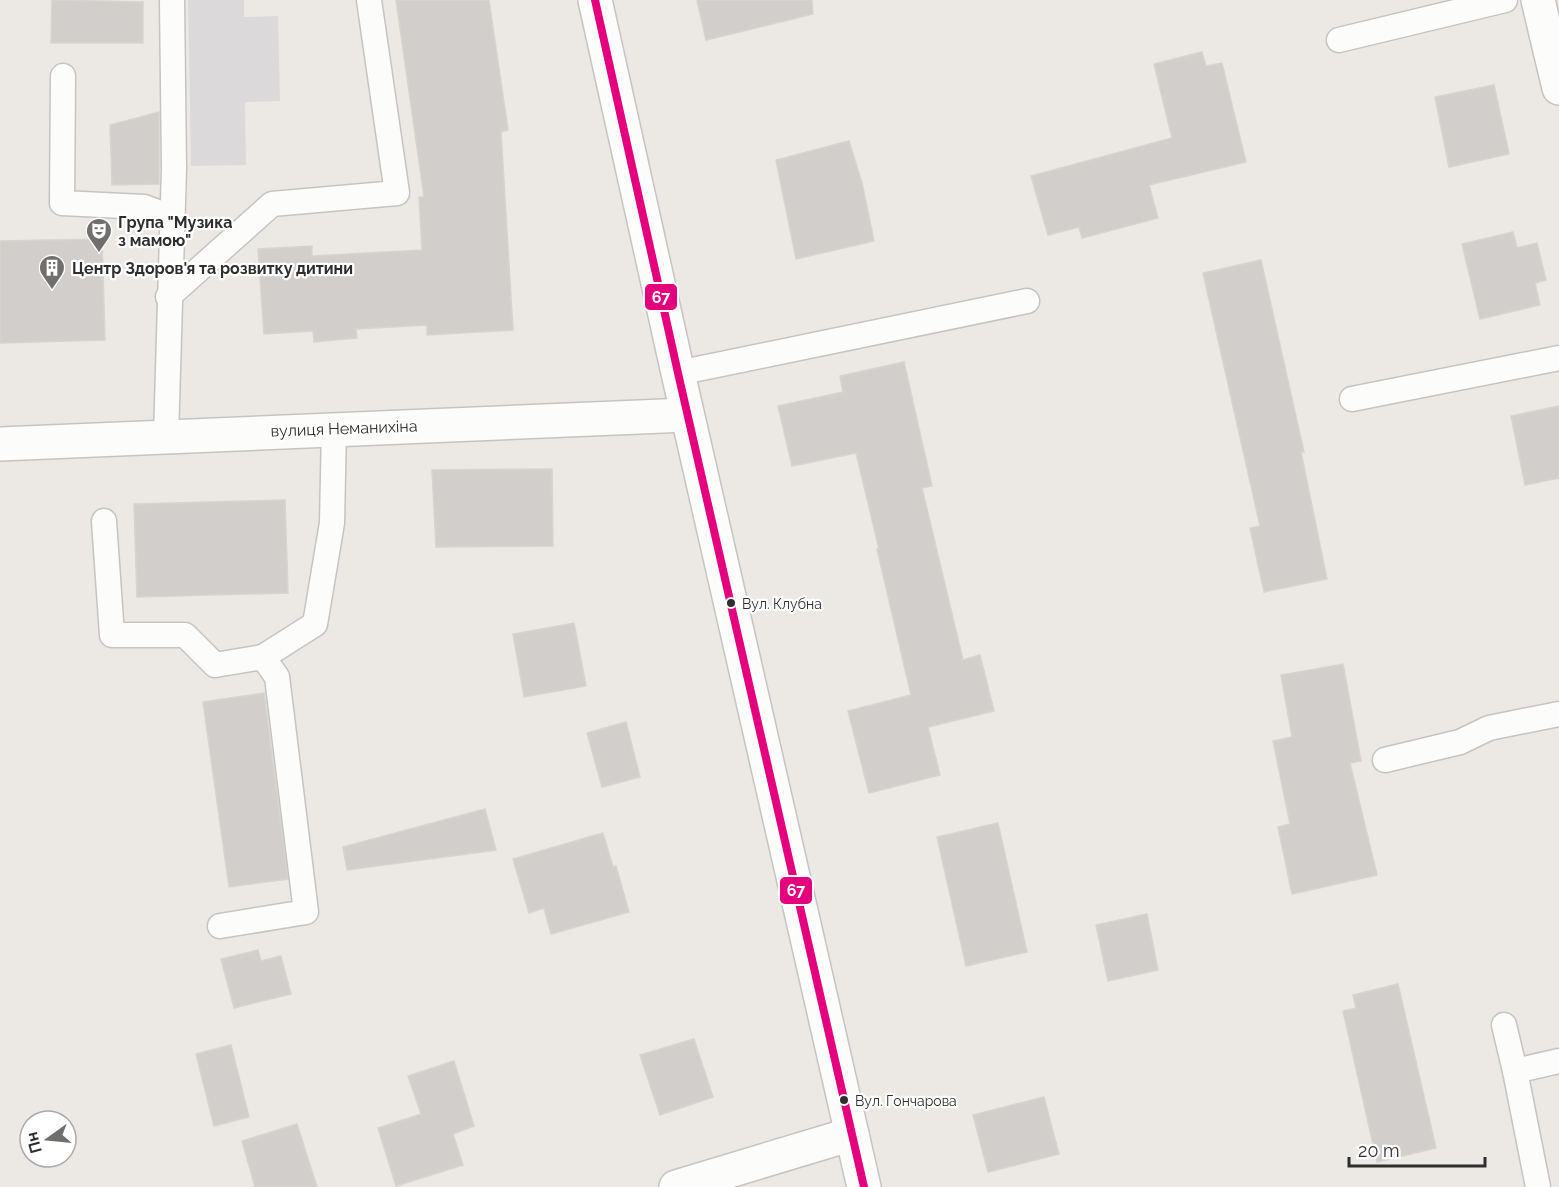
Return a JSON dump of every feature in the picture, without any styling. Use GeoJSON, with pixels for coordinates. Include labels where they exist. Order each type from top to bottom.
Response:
{"type":"FeatureCollection","features":[{"type":"Feature","properties":{"kind":"street"},"geometry":{"type":"LineString","coordinates":[[595,0],[687,415],[864,1187]]}},
{"type":"Feature","properties":{"kind":"street"},"geometry":{"type":"LineString","coordinates":[[1538,0],[1559,88]]}},
{"type":"Feature","properties":{"kind":"street","name":"вулиця Неманихіна"},"geometry":{"type":"LineString","coordinates":[[0,444],[334,428],[687,415]]}},
{"type":"Feature","properties":{"kind":"street"},"geometry":{"type":"LineString","coordinates":[[676,1187],[852,1134]]}},
{"type":"Feature","properties":{"kind":"lane"},"geometry":{"type":"LineString","coordinates":[[166,437],[168,297],[174,168],[172,0]]}},
{"type":"Feature","properties":{"kind":"lane"},"geometry":{"type":"LineString","coordinates":[[168,297],[272,204],[397,193],[369,0]]}},
{"type":"Feature","properties":{"kind":"lane"},"geometry":{"type":"LineString","coordinates":[[1339,40],[1505,0]]}},
{"type":"Feature","properties":{"kind":"lane"},"geometry":{"type":"LineString","coordinates":[[63,76],[62,203],[144,207],[171,217]]}},
{"type":"Feature","properties":{"kind":"lane"},"geometry":{"type":"LineString","coordinates":[[678,373],[1027,301]]}},
{"type":"Feature","properties":{"kind":"lane"},"geometry":{"type":"LineString","coordinates":[[1352,399],[1559,358]]}},
{"type":"Feature","properties":{"kind":"lane"},"geometry":{"type":"LineString","coordinates":[[104,521],[112,635],[185,635],[215,665],[262,657],[315,624],[332,523],[334,428]]}},
{"type":"Feature","properties":{"kind":"lane"},"geometry":{"type":"LineString","coordinates":[[220,926],[306,912],[278,677],[262,657]]}},
{"type":"Feature","properties":{"kind":"lane"},"geometry":{"type":"LineString","coordinates":[[1385,759],[1460,742],[1489,728],[1559,714]]}},
{"type":"Feature","properties":{"kind":"lane"},"geometry":{"type":"LineString","coordinates":[[1504,1025],[1538,1187]]}},
{"type":"Feature","properties":{"kind":"lane"},"geometry":{"type":"LineString","coordinates":[[1515,1071],[1559,1061]]}},
{"type":"Feature","properties":{"kind":"shaded area"},"geometry":{"type":"Polygon","coordinates":[[[188,0],[244,0],[244,17],[278,16],[280,101],[245,102],[246,165],[191,166],[188,0]]]}},
{"type":"Feature","properties":{"kind":"building"},"geometry":{"type":"Polygon","coordinates":[[[52,0],[143,2],[143,43],[51,43],[52,0]]]}},
{"type":"Feature","properties":{"kind":"building"},"geometry":{"type":"Polygon","coordinates":[[[396,0],[489,0],[508,130],[501,132],[513,330],[427,335],[427,325],[356,329],[357,338],[314,342],[313,331],[264,334],[258,249],[312,246],[312,256],[422,250],[419,197],[424,197],[396,0]]]}},
{"type":"Feature","properties":{"kind":"building"},"geometry":{"type":"Polygon","coordinates":[[[697,0],[812,0],[813,14],[706,40],[697,0]]]}},
{"type":"Feature","properties":{"kind":"building"},"geometry":{"type":"Polygon","coordinates":[[[1202,52],[1206,66],[1222,63],[1246,162],[1149,185],[1158,218],[1082,238],[1079,227],[1048,235],[1031,176],[1172,138],[1154,64],[1202,52]]]}},
{"type":"Feature","properties":{"kind":"building"},"geometry":{"type":"Polygon","coordinates":[[[1494,85],[1509,154],[1449,167],[1435,97],[1494,85]]]}},
{"type":"Feature","properties":{"kind":"building"},"geometry":{"type":"Polygon","coordinates":[[[159,112],[159,184],[112,185],[110,125],[159,112]]]}},
{"type":"Feature","properties":{"kind":"building"},"geometry":{"type":"Polygon","coordinates":[[[849,141],[862,183],[874,241],[796,259],[776,160],[849,141]]]}},
{"type":"Feature","properties":{"kind":"building"},"geometry":{"type":"Polygon","coordinates":[[[1513,232],[1517,248],[1537,243],[1546,280],[1535,283],[1540,305],[1480,319],[1462,244],[1513,232]]]}},
{"type":"Feature","properties":{"kind":"building","name":"Центр Здоров'я та розвитку дитини"},"geometry":{"type":"Polygon","coordinates":[[[102,239],[105,340],[0,343],[0,241],[102,239]]]}},
{"type":"Feature","properties":{"kind":"building"},"geometry":{"type":"Polygon","coordinates":[[[1261,260],[1304,452],[1301,452],[1327,579],[1264,592],[1250,528],[1260,526],[1203,273],[1261,260]]]}},
{"type":"Feature","properties":{"kind":"building"},"geometry":{"type":"Polygon","coordinates":[[[904,362],[932,486],[922,488],[963,660],[980,655],[994,711],[928,727],[940,775],[869,793],[848,711],[911,695],[877,549],[879,549],[856,453],[792,466],[778,406],[843,392],[840,376],[904,362]]]}},
{"type":"Feature","properties":{"kind":"building"},"geometry":{"type":"Polygon","coordinates":[[[1559,406],[1559,478],[1525,485],[1511,416],[1559,406]]]}},
{"type":"Feature","properties":{"kind":"building"},"geometry":{"type":"Polygon","coordinates":[[[552,469],[553,546],[436,547],[432,470],[552,469]]]}},
{"type":"Feature","properties":{"kind":"building"},"geometry":{"type":"Polygon","coordinates":[[[285,500],[288,593],[137,597],[134,504],[285,500]]]}},
{"type":"Feature","properties":{"kind":"building"},"geometry":{"type":"Polygon","coordinates":[[[574,623],[586,686],[524,697],[513,634],[574,623]]]}},
{"type":"Feature","properties":{"kind":"building"},"geometry":{"type":"Polygon","coordinates":[[[1343,664],[1361,761],[1350,763],[1377,875],[1292,894],[1278,827],[1290,824],[1273,741],[1292,737],[1281,675],[1343,664]]]}},
{"type":"Feature","properties":{"kind":"building"},"geometry":{"type":"Polygon","coordinates":[[[264,693],[288,879],[229,887],[203,702],[264,693]]]}},
{"type":"Feature","properties":{"kind":"building"},"geometry":{"type":"Polygon","coordinates":[[[626,722],[640,777],[602,787],[587,733],[626,722]]]}},
{"type":"Feature","properties":{"kind":"building"},"geometry":{"type":"Polygon","coordinates":[[[485,809],[496,850],[347,870],[343,847],[485,809]]]}},
{"type":"Feature","properties":{"kind":"building"},"geometry":{"type":"Polygon","coordinates":[[[998,823],[1027,952],[966,966],[937,837],[998,823]]]}},
{"type":"Feature","properties":{"kind":"building"},"geometry":{"type":"Polygon","coordinates":[[[603,833],[613,867],[616,866],[629,912],[551,934],[544,908],[529,913],[513,859],[603,833]]]}},
{"type":"Feature","properties":{"kind":"building"},"geometry":{"type":"Polygon","coordinates":[[[1147,914],[1158,970],[1108,981],[1096,925],[1147,914]]]}},
{"type":"Feature","properties":{"kind":"building"},"geometry":{"type":"Polygon","coordinates":[[[258,950],[261,961],[281,956],[291,994],[234,1008],[221,959],[258,950]]]}},
{"type":"Feature","properties":{"kind":"building"},"geometry":{"type":"Polygon","coordinates":[[[1398,984],[1436,1148],[1377,1162],[1343,1011],[1356,1008],[1353,995],[1398,984]]]}},
{"type":"Feature","properties":{"kind":"building"},"geometry":{"type":"Polygon","coordinates":[[[694,1039],[713,1097],[660,1115],[640,1055],[694,1039]]]}},
{"type":"Feature","properties":{"kind":"building"},"geometry":{"type":"Polygon","coordinates":[[[231,1045],[249,1117],[214,1126],[196,1054],[231,1045]]]}},
{"type":"Feature","properties":{"kind":"building"},"geometry":{"type":"Polygon","coordinates":[[[454,1061],[474,1126],[453,1134],[463,1165],[396,1186],[378,1128],[421,1114],[408,1076],[454,1061]]]}},
{"type":"Feature","properties":{"kind":"building"},"geometry":{"type":"Polygon","coordinates":[[[1044,1097],[1059,1154],[988,1172],[973,1115],[1044,1097]]]}},
{"type":"Feature","properties":{"kind":"building"},"geometry":{"type":"Polygon","coordinates":[[[297,1124],[317,1187],[255,1187],[242,1141],[297,1124]]]}},
{"type":"Feature","properties":{"kind":"transit line","name":"67"},"geometry":{"type":"LineString","coordinates":[[595,0],[864,1187]]}},
{"type":"Feature","properties":{"kind":"place","name":"Група \"Музика з мамою\""},"geometry":{"type":"Point","coordinates":[99,254]}},
{"type":"Feature","properties":{"kind":"place","name":"Центр Здоров'я та розвитку дитини"},"geometry":{"type":"Point","coordinates":[52,291]}},
{"type":"Feature","properties":{"kind":"place","name":"Вул. Клубна"},"geometry":{"type":"Point","coordinates":[731,603]}},
{"type":"Feature","properties":{"kind":"place","name":"Вул. Гончарова"},"geometry":{"type":"Point","coordinates":[844,1100]}}]}
